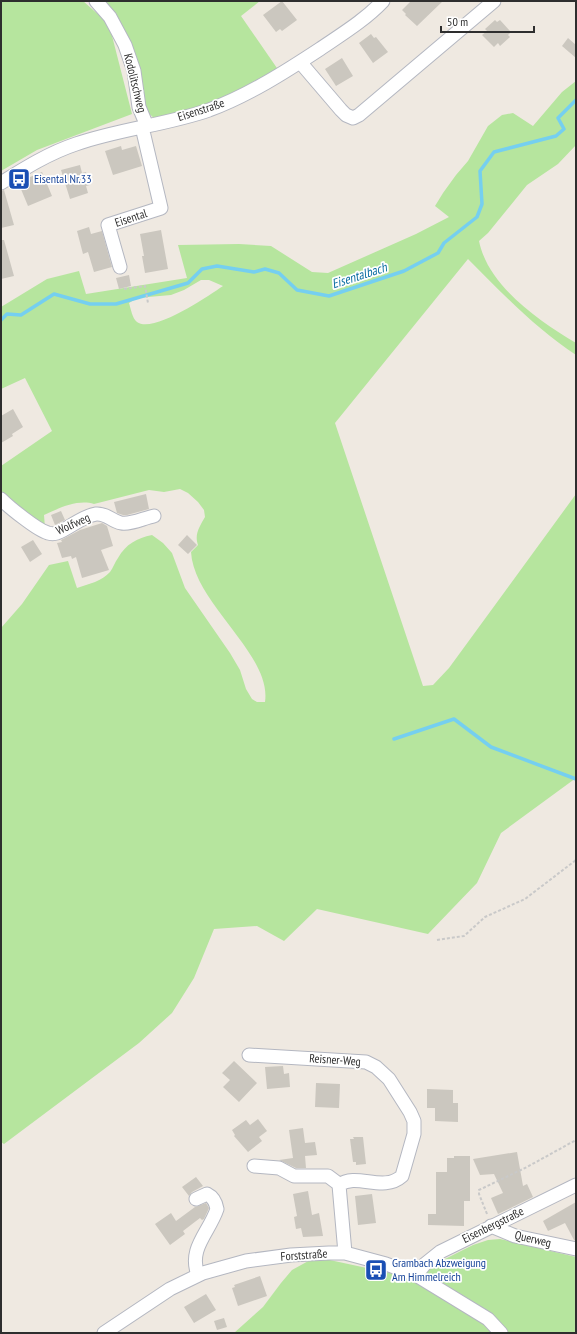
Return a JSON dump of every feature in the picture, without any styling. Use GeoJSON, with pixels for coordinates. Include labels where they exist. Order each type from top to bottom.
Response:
{"type":"FeatureCollection","features":[{"type":"Feature","properties":{"kind":"street","name":"Kodolitschweg"},"geometry":{"type":"LineString","coordinates":[[96,1],[110,17],[125,45],[134,71],[139,107],[144,126]]}},
{"type":"Feature","properties":{"kind":"street","name":"Eisenstraße"},"geometry":{"type":"LineString","coordinates":[[1,183],[37,161],[77,143],[188,116],[230,101],[265,84],[300,62],[354,26],[383,1]]}},
{"type":"Feature","properties":{"kind":"street"},"geometry":{"type":"LineString","coordinates":[[300,62],[341,110],[346,115],[353,118],[359,115],[494,1]]}},
{"type":"Feature","properties":{"kind":"street","name":"Eisental"},"geometry":{"type":"LineString","coordinates":[[120,267],[108,226],[161,208],[144,126]]}},
{"type":"Feature","properties":{"kind":"street","name":"Wolfweg"},"geometry":{"type":"LineString","coordinates":[[1,499],[14,511],[43,531],[52,534],[96,514],[104,514],[116,521],[124,523],[154,516]]}},
{"type":"Feature","properties":{"kind":"street","name":"Reisner-Weg"},"geometry":{"type":"LineString","coordinates":[[249,1055],[366,1062],[376,1067],[389,1079],[414,1121],[414,1134],[402,1176],[396,1181],[387,1183],[348,1180],[339,1186]]}},
{"type":"Feature","properties":{"kind":"street"},"geometry":{"type":"LineString","coordinates":[[254,1166],[279,1168],[294,1176],[328,1176],[336,1182],[339,1186],[346,1254]]}},
{"type":"Feature","properties":{"kind":"street","name":"Eisenbergstraße"},"geometry":{"type":"LineString","coordinates":[[416,1275],[425,1264],[440,1252],[576,1185]]}},
{"type":"Feature","properties":{"kind":"street"},"geometry":{"type":"LineString","coordinates":[[196,1199],[207,1194],[211,1196],[215,1202],[217,1209],[201,1240],[196,1254],[195,1262],[198,1275]]}},
{"type":"Feature","properties":{"kind":"street","name":"Querweg"},"geometry":{"type":"LineString","coordinates":[[491,1226],[515,1236],[576,1250]]}},
{"type":"Feature","properties":{"kind":"street","name":"Forststraße"},"geometry":{"type":"LineString","coordinates":[[104,1333],[158,1297],[198,1275],[246,1261],[291,1255],[329,1253],[346,1254],[386,1264],[416,1275],[488,1320],[501,1333]]}},
{"type":"Feature","properties":{"kind":"path"},"geometry":{"type":"LineString","coordinates":[[124,289],[145,286],[148,302]]}},
{"type":"Feature","properties":{"kind":"path"},"geometry":{"type":"LineString","coordinates":[[437,940],[464,936],[485,917],[525,899],[576,860]]}},
{"type":"Feature","properties":{"kind":"path"},"geometry":{"type":"LineString","coordinates":[[491,1226],[479,1194],[479,1190],[527,1167],[576,1140]]}},
{"type":"Feature","properties":{"kind":"green space"},"geometry":{"type":"Polygon","coordinates":[[[1,1],[83,1],[109,24],[132,114],[37,150],[1,171],[1,1]]]}},
{"type":"Feature","properties":{"kind":"green space"},"geometry":{"type":"Polygon","coordinates":[[[103,1],[260,1],[241,16],[279,71],[220,101],[155,119],[145,110],[103,1]]]}},
{"type":"Feature","properties":{"kind":"green space"},"geometry":{"type":"Polygon","coordinates":[[[576,81],[576,145],[558,164],[527,185],[488,233],[479,241],[484,257],[493,273],[504,287],[531,313],[576,343],[576,355],[533,322],[468,259],[335,423],[423,686],[433,685],[449,668],[576,494],[576,778],[501,833],[477,883],[428,934],[317,909],[284,941],[257,926],[214,929],[194,978],[172,1013],[139,1043],[4,1144],[1,1142],[1,628],[22,604],[49,565],[68,561],[77,588],[103,578],[110,572],[121,553],[128,545],[141,538],[152,535],[163,543],[172,553],[185,588],[230,653],[240,670],[246,689],[252,699],[257,702],[265,702],[264,684],[257,666],[205,591],[195,571],[191,552],[198,545],[197,534],[205,517],[204,510],[188,493],[180,489],[164,492],[149,490],[94,504],[75,503],[44,515],[45,528],[1,493],[1,466],[52,431],[25,378],[1,389],[1,307],[47,279],[79,271],[86,294],[187,278],[178,245],[239,244],[271,246],[312,272],[328,273],[416,234],[449,217],[435,206],[456,175],[468,161],[488,126],[502,115],[513,113],[533,126],[562,92],[576,81]],[[201,280],[184,290],[171,295],[137,298],[129,303],[134,318],[137,322],[145,324],[155,323],[167,319],[205,298],[223,286],[209,280],[201,280]]]}},
{"type":"Feature","properties":{"kind":"green space"},"geometry":{"type":"Polygon","coordinates":[[[500,1239],[576,1257],[576,1333],[234,1333],[263,1307],[292,1270],[312,1259],[325,1259],[403,1275],[419,1272],[473,1245],[488,1240],[500,1239]]]}},
{"type":"Feature","properties":{"kind":"building"},"geometry":{"type":"Polygon","coordinates":[[[282,1],[297,20],[282,31],[280,29],[276,32],[263,15],[282,1]]]}},
{"type":"Feature","properties":{"kind":"building"},"geometry":{"type":"Polygon","coordinates":[[[411,1],[443,1],[417,26],[405,15],[406,14],[402,10],[411,1]]]}},
{"type":"Feature","properties":{"kind":"building"},"geometry":{"type":"Polygon","coordinates":[[[495,20],[497,22],[500,20],[511,32],[508,35],[510,37],[500,46],[498,43],[494,47],[482,35],[487,31],[485,29],[495,20]]]}},
{"type":"Feature","properties":{"kind":"building"},"geometry":{"type":"Polygon","coordinates":[[[371,34],[374,38],[376,37],[388,52],[373,63],[359,43],[371,34]]]}},
{"type":"Feature","properties":{"kind":"building"},"geometry":{"type":"Polygon","coordinates":[[[568,38],[576,45],[576,58],[562,46],[568,38]]]}},
{"type":"Feature","properties":{"kind":"building"},"geometry":{"type":"Polygon","coordinates":[[[342,58],[353,76],[336,86],[325,69],[342,58]]]}},
{"type":"Feature","properties":{"kind":"building"},"geometry":{"type":"Polygon","coordinates":[[[121,146],[122,150],[136,146],[142,166],[113,175],[105,151],[121,146]]]}},
{"type":"Feature","properties":{"kind":"building"},"geometry":{"type":"Polygon","coordinates":[[[80,165],[82,173],[86,172],[90,185],[86,186],[88,193],[70,199],[61,170],[80,165]]]}},
{"type":"Feature","properties":{"kind":"building"},"geometry":{"type":"Polygon","coordinates":[[[42,172],[52,196],[28,206],[18,182],[42,172]]]}},
{"type":"Feature","properties":{"kind":"building"},"geometry":{"type":"Polygon","coordinates":[[[4,190],[14,225],[1,228],[1,191],[4,190]]]}},
{"type":"Feature","properties":{"kind":"building"},"geometry":{"type":"Polygon","coordinates":[[[89,227],[91,234],[102,231],[112,267],[94,272],[88,252],[83,254],[77,231],[89,227]]]}},
{"type":"Feature","properties":{"kind":"building"},"geometry":{"type":"Polygon","coordinates":[[[161,230],[168,269],[145,273],[140,234],[161,230]]]}},
{"type":"Feature","properties":{"kind":"building"},"geometry":{"type":"Polygon","coordinates":[[[1,240],[4,240],[14,276],[1,279],[1,240]]]}},
{"type":"Feature","properties":{"kind":"building"},"geometry":{"type":"Polygon","coordinates":[[[129,275],[131,286],[119,289],[116,278],[129,275]]]}},
{"type":"Feature","properties":{"kind":"building"},"geometry":{"type":"Polygon","coordinates":[[[13,409],[23,427],[12,434],[13,436],[1,443],[1,416],[13,409]]]}},
{"type":"Feature","properties":{"kind":"building"},"geometry":{"type":"Polygon","coordinates":[[[146,494],[149,509],[127,515],[117,513],[114,502],[146,494]]]}},
{"type":"Feature","properties":{"kind":"building"},"geometry":{"type":"Polygon","coordinates":[[[61,511],[65,520],[55,525],[51,515],[61,511]]]}},
{"type":"Feature","properties":{"kind":"building"},"geometry":{"type":"Polygon","coordinates":[[[102,523],[107,526],[113,546],[101,550],[109,570],[82,578],[76,557],[72,559],[71,556],[62,558],[57,543],[62,542],[61,540],[80,530],[102,523]]]}},
{"type":"Feature","properties":{"kind":"building"},"geometry":{"type":"Polygon","coordinates":[[[187,535],[197,545],[188,554],[178,545],[187,535]]]}},
{"type":"Feature","properties":{"kind":"building"},"geometry":{"type":"Polygon","coordinates":[[[33,540],[42,554],[30,562],[21,547],[33,540]]]}},
{"type":"Feature","properties":{"kind":"building"},"geometry":{"type":"Polygon","coordinates":[[[234,1061],[257,1083],[239,1102],[223,1087],[230,1080],[222,1073],[234,1061]]]}},
{"type":"Feature","properties":{"kind":"building"},"geometry":{"type":"Polygon","coordinates":[[[283,1066],[284,1074],[289,1073],[290,1087],[267,1089],[265,1067],[283,1066]]]}},
{"type":"Feature","properties":{"kind":"building"},"geometry":{"type":"Polygon","coordinates":[[[316,1083],[340,1084],[339,1108],[315,1107],[316,1083]]]}},
{"type":"Feature","properties":{"kind":"building"},"geometry":{"type":"Polygon","coordinates":[[[427,1089],[453,1090],[453,1103],[458,1103],[458,1122],[435,1121],[435,1108],[427,1108],[427,1089]]]}},
{"type":"Feature","properties":{"kind":"building"},"geometry":{"type":"Polygon","coordinates":[[[258,1119],[267,1131],[259,1137],[262,1141],[248,1152],[234,1136],[235,1135],[232,1130],[246,1120],[250,1125],[258,1119]]]}},
{"type":"Feature","properties":{"kind":"building"},"geometry":{"type":"Polygon","coordinates":[[[303,1128],[305,1143],[315,1142],[317,1155],[305,1156],[306,1168],[296,1168],[279,1160],[293,1158],[289,1130],[303,1128]]]}},
{"type":"Feature","properties":{"kind":"building"},"geometry":{"type":"Polygon","coordinates":[[[353,1137],[363,1137],[366,1164],[356,1165],[356,1162],[353,1162],[350,1139],[354,1139],[353,1137]]]}},
{"type":"Feature","properties":{"kind":"building"},"geometry":{"type":"Polygon","coordinates":[[[517,1152],[523,1186],[527,1184],[533,1197],[498,1214],[491,1198],[503,1193],[494,1174],[480,1175],[473,1159],[517,1152]]]}},
{"type":"Feature","properties":{"kind":"building"},"geometry":{"type":"Polygon","coordinates":[[[454,1156],[470,1156],[470,1201],[464,1201],[464,1226],[428,1225],[428,1214],[436,1214],[436,1172],[447,1172],[447,1158],[454,1158],[454,1156]]]}},
{"type":"Feature","properties":{"kind":"building"},"geometry":{"type":"Polygon","coordinates":[[[196,1177],[203,1186],[192,1192],[189,1196],[182,1187],[196,1177]]]}},
{"type":"Feature","properties":{"kind":"building"},"geometry":{"type":"Polygon","coordinates":[[[308,1191],[312,1215],[319,1213],[323,1236],[303,1237],[301,1228],[296,1229],[294,1217],[297,1216],[293,1194],[308,1191]]]}},
{"type":"Feature","properties":{"kind":"building"},"geometry":{"type":"Polygon","coordinates":[[[372,1194],[376,1223],[358,1225],[355,1196],[372,1194]]]}},
{"type":"Feature","properties":{"kind":"building"},"geometry":{"type":"Polygon","coordinates":[[[576,1202],[576,1241],[565,1223],[548,1231],[543,1221],[576,1202]]]}},
{"type":"Feature","properties":{"kind":"building"},"geometry":{"type":"Polygon","coordinates":[[[206,1203],[209,1208],[204,1219],[202,1220],[200,1218],[183,1231],[185,1234],[170,1245],[155,1224],[171,1213],[176,1221],[195,1207],[206,1203]]]}},
{"type":"Feature","properties":{"kind":"building"},"geometry":{"type":"Polygon","coordinates":[[[260,1276],[267,1296],[238,1306],[232,1288],[235,1287],[234,1285],[260,1276]]]}},
{"type":"Feature","properties":{"kind":"building"},"geometry":{"type":"Polygon","coordinates":[[[206,1294],[216,1310],[194,1323],[184,1307],[206,1294]]]}},
{"type":"Feature","properties":{"kind":"building"},"geometry":{"type":"Polygon","coordinates":[[[224,1318],[227,1327],[217,1330],[214,1321],[224,1318]]]}},
{"type":"Feature","properties":{"kind":"waterway","name":"Eisentalbach"},"geometry":{"type":"LineString","coordinates":[[1,320],[7,314],[21,315],[54,294],[90,304],[116,304],[188,283],[202,269],[217,266],[254,272],[265,269],[279,273],[297,290],[329,296],[404,271],[438,253],[444,243],[477,217],[482,204],[480,171],[494,152],[556,136],[564,129],[558,118],[576,100]]}},
{"type":"Feature","properties":{"kind":"waterway"},"geometry":{"type":"LineString","coordinates":[[394,739],[454,719],[491,747],[576,779]]}},
{"type":"Feature","properties":{"kind":"place","name":"Eisental Nr.33"},"geometry":{"type":"Point","coordinates":[19,179]}},
{"type":"Feature","properties":{"kind":"place","name":"Grambach Abzweigung Am Himmelreich"},"geometry":{"type":"Point","coordinates":[376,1270]}}]}
